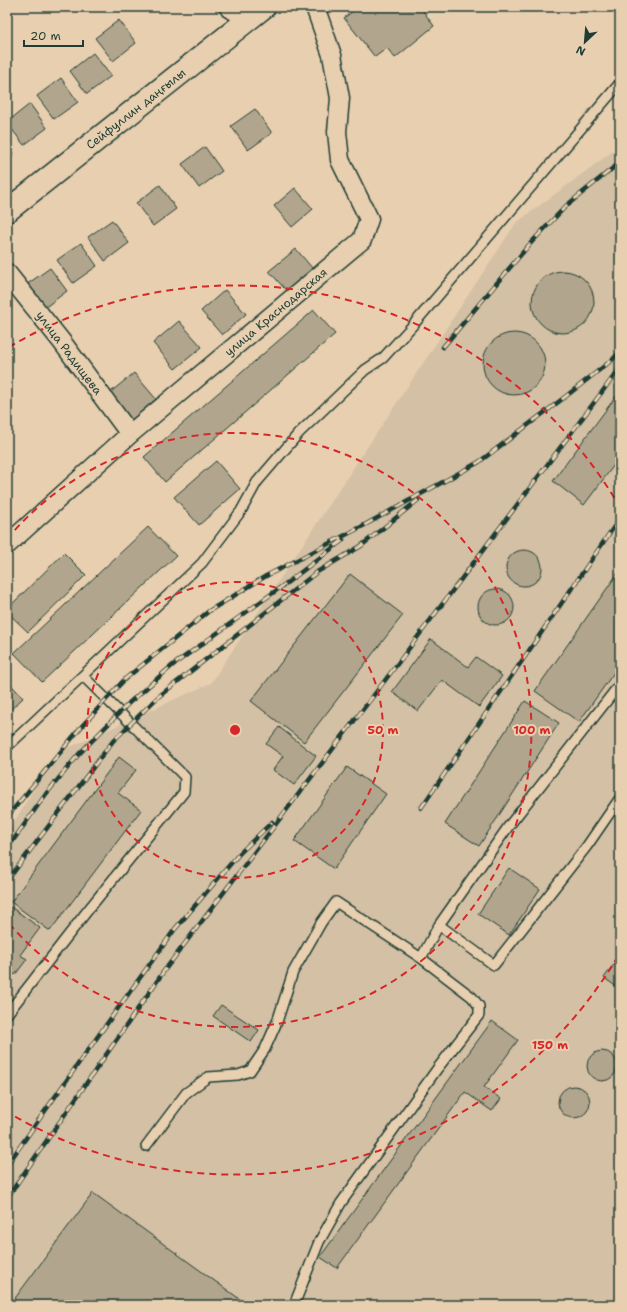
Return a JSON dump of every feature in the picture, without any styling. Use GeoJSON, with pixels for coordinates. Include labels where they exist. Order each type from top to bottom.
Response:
{"type":"FeatureCollection","features":[{"type":"Feature","properties":{"kind":"main road"},"geometry":{"type":"LineString","coordinates":[[231,7],[258,12]]}},
{"type":"Feature","properties":{"kind":"main road","name":"Сейфуллин даңғылы"},"geometry":{"type":"LineString","coordinates":[[7,211],[258,12]]}},
{"type":"Feature","properties":{"kind":"street","name":"улица Краснодарская"},"geometry":{"type":"LineString","coordinates":[[7,545],[130,434],[362,240],[368,219],[340,160],[337,132],[340,98],[332,55],[315,7]]}},
{"type":"Feature","properties":{"kind":"street","name":"улица Радищева"},"geometry":{"type":"LineString","coordinates":[[7,273],[62,342],[130,434]]}},
{"type":"Feature","properties":{"kind":"lane"},"geometry":{"type":"LineString","coordinates":[[7,748],[202,563],[241,511],[257,482],[299,433],[365,370],[388,353],[620,83]]}},
{"type":"Feature","properties":{"kind":"lane"},"geometry":{"type":"LineString","coordinates":[[7,1014],[88,910],[184,792],[185,777],[83,676]]}},
{"type":"Feature","properties":{"kind":"lane"},"geometry":{"type":"LineString","coordinates":[[421,958],[440,925],[508,827],[620,684]]}},
{"type":"Feature","properties":{"kind":"lane"},"geometry":{"type":"LineString","coordinates":[[440,925],[494,965],[587,846],[620,798]]}},
{"type":"Feature","properties":{"kind":"lane"},"geometry":{"type":"LineString","coordinates":[[146,1146],[186,1093],[208,1077],[238,1075],[250,1071],[265,1049],[277,1022],[293,972],[321,923],[336,902],[421,958],[472,997],[479,1006],[479,1015],[437,1069],[341,1203],[319,1242],[294,1305]]}},
{"type":"Feature","properties":{"kind":"shaded area"},"geometry":{"type":"Polygon","coordinates":[[[620,146],[620,1305],[7,1305],[7,834],[55,754],[211,683],[516,223],[620,146]]]}},
{"type":"Feature","properties":{"kind":"building"},"geometry":{"type":"Polygon","coordinates":[[[358,7],[428,7],[423,11],[434,26],[395,58],[387,48],[375,57],[344,18],[358,7]]]}},
{"type":"Feature","properties":{"kind":"building"},"geometry":{"type":"Polygon","coordinates":[[[119,20],[136,43],[113,61],[95,38],[119,20]]]}},
{"type":"Feature","properties":{"kind":"building"},"geometry":{"type":"Polygon","coordinates":[[[93,53],[111,76],[87,94],[70,71],[93,53]]]}},
{"type":"Feature","properties":{"kind":"building"},"geometry":{"type":"Polygon","coordinates":[[[61,78],[78,102],[54,119],[37,96],[61,78]]]}},
{"type":"Feature","properties":{"kind":"building"},"geometry":{"type":"Polygon","coordinates":[[[30,104],[47,128],[24,145],[7,122],[30,104]]]}},
{"type":"Feature","properties":{"kind":"building"},"geometry":{"type":"Polygon","coordinates":[[[255,109],[272,133],[248,150],[231,126],[255,109]]]}},
{"type":"Feature","properties":{"kind":"building"},"geometry":{"type":"Polygon","coordinates":[[[7,145],[13,154],[7,158],[7,145]]]}},
{"type":"Feature","properties":{"kind":"building"},"geometry":{"type":"Polygon","coordinates":[[[205,147],[222,171],[199,188],[182,164],[205,147]]]}},
{"type":"Feature","properties":{"kind":"building"},"geometry":{"type":"Polygon","coordinates":[[[160,185],[176,209],[153,226],[136,203],[160,185]]]}},
{"type":"Feature","properties":{"kind":"building"},"geometry":{"type":"Polygon","coordinates":[[[295,188],[313,209],[292,227],[274,206],[295,188]]]}},
{"type":"Feature","properties":{"kind":"building"},"geometry":{"type":"Polygon","coordinates":[[[112,220],[129,243],[105,261],[88,237],[112,220]]]}},
{"type":"Feature","properties":{"kind":"building"},"geometry":{"type":"Polygon","coordinates":[[[81,243],[97,266],[73,283],[57,260],[81,243]]]}},
{"type":"Feature","properties":{"kind":"building"},"geometry":{"type":"Polygon","coordinates":[[[296,249],[318,275],[292,297],[269,271],[296,249]]]}},
{"type":"Feature","properties":{"kind":"building"},"geometry":{"type":"Polygon","coordinates":[[[50,268],[67,291],[43,309],[26,285],[50,268]]]}},
{"type":"Feature","properties":{"kind":"building"},"geometry":{"type":"Polygon","coordinates":[[[557,271],[569,271],[585,280],[592,290],[594,302],[592,314],[585,324],[569,333],[557,333],[546,328],[537,319],[532,308],[532,296],[537,285],[546,276],[557,271]]]}},
{"type":"Feature","properties":{"kind":"building"},"geometry":{"type":"Polygon","coordinates":[[[225,290],[246,314],[222,335],[201,311],[225,290]]]}},
{"type":"Feature","properties":{"kind":"building"},"geometry":{"type":"Polygon","coordinates":[[[314,310],[335,334],[165,482],[144,457],[314,310]]]}},
{"type":"Feature","properties":{"kind":"building"},"geometry":{"type":"Polygon","coordinates":[[[179,321],[202,347],[175,369],[153,343],[179,321]]]}},
{"type":"Feature","properties":{"kind":"building"},"geometry":{"type":"Polygon","coordinates":[[[508,333],[520,333],[536,342],[543,352],[545,364],[543,376],[536,386],[520,395],[508,395],[497,390],[488,381],[483,370],[483,358],[488,347],[497,338],[508,333]]]}},
{"type":"Feature","properties":{"kind":"building"},"geometry":{"type":"Polygon","coordinates":[[[134,373],[156,399],[130,421],[107,395],[134,373]]]}},
{"type":"Feature","properties":{"kind":"building"},"geometry":{"type":"Polygon","coordinates":[[[620,391],[620,457],[584,505],[553,481],[620,391]]]}},
{"type":"Feature","properties":{"kind":"building"},"geometry":{"type":"Polygon","coordinates":[[[216,461],[240,489],[199,525],[174,497],[216,461]]]}},
{"type":"Feature","properties":{"kind":"building"},"geometry":{"type":"Polygon","coordinates":[[[148,527],[176,556],[42,682],[14,653],[148,527]]]}},
{"type":"Feature","properties":{"kind":"building"},"geometry":{"type":"Polygon","coordinates":[[[528,550],[537,555],[541,561],[541,575],[537,581],[528,586],[520,586],[511,581],[507,575],[506,564],[511,555],[517,551],[528,550]]]}},
{"type":"Feature","properties":{"kind":"building"},"geometry":{"type":"Polygon","coordinates":[[[64,553],[86,575],[28,632],[7,612],[7,609],[64,553]]]}},
{"type":"Feature","properties":{"kind":"building"},"geometry":{"type":"Polygon","coordinates":[[[620,570],[620,664],[579,722],[535,691],[620,570]]]}},
{"type":"Feature","properties":{"kind":"building"},"geometry":{"type":"Polygon","coordinates":[[[350,574],[403,615],[304,742],[251,701],[350,574]]]}},
{"type":"Feature","properties":{"kind":"building"},"geometry":{"type":"Polygon","coordinates":[[[500,589],[509,594],[513,600],[513,614],[509,620],[500,625],[492,625],[483,620],[479,614],[478,603],[483,594],[489,590],[500,589]]]}},
{"type":"Feature","properties":{"kind":"building"},"geometry":{"type":"Polygon","coordinates":[[[431,639],[468,667],[476,657],[502,676],[479,707],[442,680],[418,711],[392,692],[431,639]]]}},
{"type":"Feature","properties":{"kind":"building"},"geometry":{"type":"Polygon","coordinates":[[[7,680],[23,698],[7,713],[7,680]]]}},
{"type":"Feature","properties":{"kind":"building"},"geometry":{"type":"Polygon","coordinates":[[[525,701],[559,723],[479,846],[445,824],[525,701]]]}},
{"type":"Feature","properties":{"kind":"building"},"geometry":{"type":"Polygon","coordinates":[[[279,727],[316,756],[294,785],[273,770],[283,756],[266,744],[279,727]]]}},
{"type":"Feature","properties":{"kind":"building"},"geometry":{"type":"Polygon","coordinates":[[[119,757],[136,770],[118,793],[141,810],[50,931],[11,902],[119,757]]]}},
{"type":"Feature","properties":{"kind":"building"},"geometry":{"type":"Polygon","coordinates":[[[347,767],[386,794],[334,869],[294,841],[347,767]]]}},
{"type":"Feature","properties":{"kind":"building"},"geometry":{"type":"Polygon","coordinates":[[[509,868],[540,889],[509,935],[478,914],[509,868]]]}},
{"type":"Feature","properties":{"kind":"building"},"geometry":{"type":"Polygon","coordinates":[[[11,907],[40,928],[20,955],[27,959],[15,975],[9,970],[7,972],[7,913],[11,907]]]}},
{"type":"Feature","properties":{"kind":"building"},"geometry":{"type":"Polygon","coordinates":[[[620,956],[620,989],[604,978],[620,956]]]}},
{"type":"Feature","properties":{"kind":"building"},"geometry":{"type":"Polygon","coordinates":[[[221,1005],[259,1030],[251,1042],[213,1016],[221,1005]]]}},
{"type":"Feature","properties":{"kind":"building"},"geometry":{"type":"Polygon","coordinates":[[[492,1021],[518,1040],[484,1087],[501,1099],[492,1111],[465,1092],[337,1268],[320,1257],[492,1021]]]}},
{"type":"Feature","properties":{"kind":"building"},"geometry":{"type":"Polygon","coordinates":[[[602,1051],[613,1055],[617,1066],[613,1077],[602,1081],[591,1077],[587,1066],[591,1055],[602,1051]]]}},
{"type":"Feature","properties":{"kind":"building"},"geometry":{"type":"Polygon","coordinates":[[[574,1086],[585,1091],[590,1102],[585,1113],[574,1118],[563,1113],[558,1102],[563,1091],[574,1086]]]}},
{"type":"Feature","properties":{"kind":"building"},"geometry":{"type":"Polygon","coordinates":[[[93,1193],[248,1305],[10,1305],[93,1193]]]}},
{"type":"Feature","properties":{"kind":"railway"},"geometry":{"type":"LineString","coordinates":[[443,347],[529,245],[566,206],[620,164]]}},
{"type":"Feature","properties":{"kind":"railway"},"geometry":{"type":"LineString","coordinates":[[7,817],[82,726],[125,679],[209,611],[266,576],[361,527],[479,462],[565,397],[620,352]]}},
{"type":"Feature","properties":{"kind":"railway"},"geometry":{"type":"LineString","coordinates":[[7,1198],[164,971],[620,368]]}},
{"type":"Feature","properties":{"kind":"railway"},"geometry":{"type":"LineString","coordinates":[[7,881],[113,741],[158,697],[317,572],[361,546],[418,500]]}},
{"type":"Feature","properties":{"kind":"railway"},"geometry":{"type":"LineString","coordinates":[[421,808],[620,518]]}},
{"type":"Feature","properties":{"kind":"railway"},"geometry":{"type":"LineString","coordinates":[[7,849],[46,794],[79,754],[130,702],[173,665],[288,582],[343,540]]}},
{"type":"Feature","properties":{"kind":"railway"},"geometry":{"type":"LineString","coordinates":[[7,1165],[175,929],[239,854],[272,822]]}}]}
